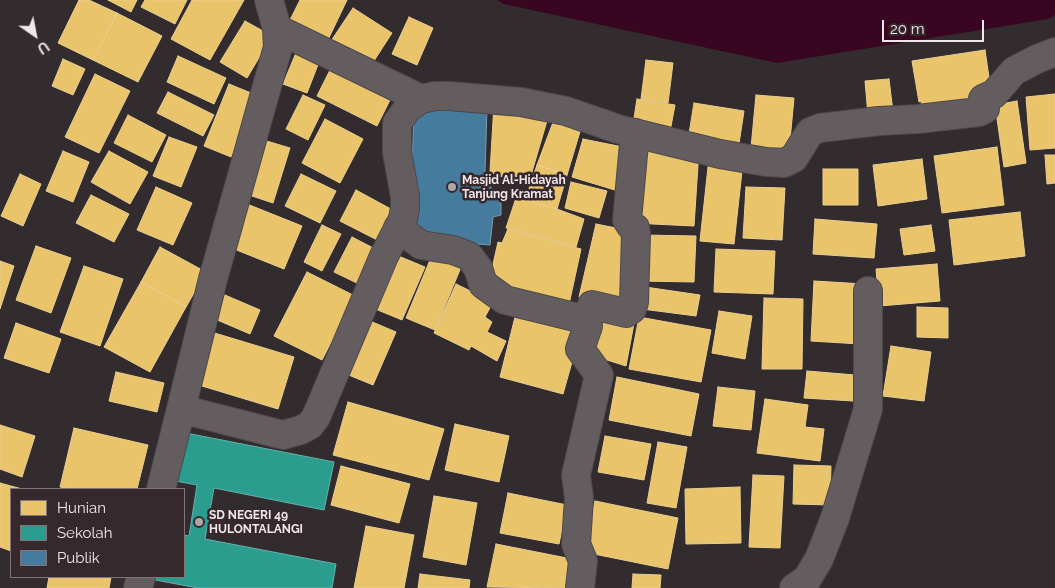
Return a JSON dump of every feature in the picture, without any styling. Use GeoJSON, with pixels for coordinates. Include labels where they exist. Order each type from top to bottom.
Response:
{"type":"FeatureCollection","features":[{"type":"Feature","properties":{"kind":"street"},"geometry":{"type":"LineString","coordinates":[[161,488],[213,279],[278,47],[277,29],[269,0]]}},
{"type":"Feature","properties":{"kind":"street"},"geometry":{"type":"LineString","coordinates":[[277,29],[421,99]]}},
{"type":"Feature","properties":{"kind":"street"},"geometry":{"type":"LineString","coordinates":[[180,409],[283,435],[302,430],[310,425],[316,416],[380,265],[403,219],[405,208],[397,152],[397,124],[408,108],[421,99],[449,96],[521,102],[566,111],[635,133],[720,154],[766,162],[784,163],[794,158],[810,132],[820,128],[879,121],[918,120],[979,112],[985,109],[983,99],[994,94],[1014,71],[1055,52]]}},
{"type":"Feature","properties":{"kind":"street"},"geometry":{"type":"LineString","coordinates":[[585,320],[592,305],[626,313],[632,309],[634,302],[636,234],[635,228],[627,220],[635,133]]}},
{"type":"Feature","properties":{"kind":"street"},"geometry":{"type":"LineString","coordinates":[[398,228],[420,245],[453,250],[469,256],[478,268],[483,284],[505,300],[587,320],[588,326],[580,349],[599,375],[576,475],[580,498],[576,544],[583,561],[580,588]]}},
{"type":"Feature","properties":{"kind":"street"},"geometry":{"type":"LineString","coordinates":[[794,588],[807,579],[819,559],[836,518],[868,409],[868,291]]}},
{"type":"Feature","properties":{"kind":"shaded area"},"geometry":{"type":"Polygon","coordinates":[[[497,0],[1055,0],[1055,15],[1048,19],[777,63],[504,4],[497,0]]]}},
{"type":"Feature","properties":{"kind":"building: Hunian"},"geometry":{"type":"Polygon","coordinates":[[[79,0],[89,0],[117,13],[93,60],[58,43],[79,0]]]}},
{"type":"Feature","properties":{"kind":"building: Hunian"},"geometry":{"type":"Polygon","coordinates":[[[108,0],[137,0],[131,12],[108,0]]]}},
{"type":"Feature","properties":{"kind":"building: Hunian"},"geometry":{"type":"Polygon","coordinates":[[[145,0],[187,0],[175,24],[141,7],[145,0]]]}},
{"type":"Feature","properties":{"kind":"building: Hunian"},"geometry":{"type":"Polygon","coordinates":[[[192,0],[244,0],[210,60],[171,39],[192,0]]]}},
{"type":"Feature","properties":{"kind":"building: Hunian"},"geometry":{"type":"Polygon","coordinates":[[[300,0],[347,0],[325,46],[286,28],[300,0]]]}},
{"type":"Feature","properties":{"kind":"building: Hunian"},"geometry":{"type":"Polygon","coordinates":[[[353,8],[392,33],[370,67],[331,41],[353,8]]]}},
{"type":"Feature","properties":{"kind":"building: Hunian"},"geometry":{"type":"Polygon","coordinates":[[[117,13],[162,36],[138,82],[93,60],[117,13]]]}},
{"type":"Feature","properties":{"kind":"building: Hunian"},"geometry":{"type":"Polygon","coordinates":[[[409,17],[433,28],[417,65],[392,54],[409,17]]]}},
{"type":"Feature","properties":{"kind":"building: Hunian"},"geometry":{"type":"Polygon","coordinates":[[[245,21],[272,36],[247,78],[220,62],[245,21]]]}},
{"type":"Feature","properties":{"kind":"building: Hunian"},"geometry":{"type":"Polygon","coordinates":[[[298,48],[321,57],[307,93],[283,84],[298,48]]]}},
{"type":"Feature","properties":{"kind":"building: Hunian"},"geometry":{"type":"Polygon","coordinates":[[[985,50],[991,91],[979,107],[923,116],[912,61],[985,50]]]}},
{"type":"Feature","properties":{"kind":"building: Hunian"},"geometry":{"type":"Polygon","coordinates":[[[178,56],[226,78],[214,104],[167,82],[178,56]]]}},
{"type":"Feature","properties":{"kind":"building: Hunian"},"geometry":{"type":"Polygon","coordinates":[[[63,59],[85,69],[73,95],[52,86],[63,59]]]}},
{"type":"Feature","properties":{"kind":"building: Hunian"},"geometry":{"type":"Polygon","coordinates":[[[646,60],[673,63],[668,103],[641,99],[646,60]]]}},
{"type":"Feature","properties":{"kind":"building: Hunian"},"geometry":{"type":"Polygon","coordinates":[[[334,62],[394,92],[377,126],[317,96],[334,62]]]}},
{"type":"Feature","properties":{"kind":"building: Hunian"},"geometry":{"type":"Polygon","coordinates":[[[95,74],[130,91],[99,153],[65,137],[95,74]]]}},
{"type":"Feature","properties":{"kind":"building: Hunian"},"geometry":{"type":"Polygon","coordinates":[[[889,79],[893,112],[868,115],[865,81],[889,79]]]}},
{"type":"Feature","properties":{"kind":"building: Hunian"},"geometry":{"type":"Polygon","coordinates":[[[229,84],[256,95],[231,157],[204,146],[229,84]]]}},
{"type":"Feature","properties":{"kind":"building: Hunian"},"geometry":{"type":"Polygon","coordinates":[[[168,92],[214,115],[203,136],[157,113],[168,92]]]}},
{"type":"Feature","properties":{"kind":"building: Hunian"},"geometry":{"type":"Polygon","coordinates":[[[1055,94],[1055,148],[1030,150],[1026,97],[1055,94]]]}},
{"type":"Feature","properties":{"kind":"building: Hunian"},"geometry":{"type":"Polygon","coordinates":[[[303,95],[325,105],[308,140],[286,129],[303,95]]]}},
{"type":"Feature","properties":{"kind":"building: Hunian"},"geometry":{"type":"Polygon","coordinates":[[[756,95],[794,98],[789,151],[751,148],[756,95]]]}},
{"type":"Feature","properties":{"kind":"building: Hunian"},"geometry":{"type":"Polygon","coordinates":[[[637,99],[675,105],[669,137],[632,131],[637,99]]]}},
{"type":"Feature","properties":{"kind":"building: Hunian"},"geometry":{"type":"Polygon","coordinates":[[[1017,101],[1026,163],[1004,167],[995,105],[1017,101]]]}},
{"type":"Feature","properties":{"kind":"building: Hunian"},"geometry":{"type":"Polygon","coordinates":[[[694,103],[744,111],[738,150],[688,140],[694,103]]]}},
{"type":"Feature","properties":{"kind":"building: Hunian"},"geometry":{"type":"Polygon","coordinates":[[[494,104],[549,114],[529,182],[515,182],[490,172],[494,104]]]}},
{"type":"Feature","properties":{"kind":"building: Hunian"},"geometry":{"type":"Polygon","coordinates":[[[128,115],[166,135],[152,162],[114,143],[128,115]]]}},
{"type":"Feature","properties":{"kind":"building: Hunian"},"geometry":{"type":"Polygon","coordinates":[[[555,117],[582,125],[567,175],[537,165],[555,117]]]}},
{"type":"Feature","properties":{"kind":"building: Hunian"},"geometry":{"type":"Polygon","coordinates":[[[325,119],[363,139],[340,183],[302,163],[325,119]]]}},
{"type":"Feature","properties":{"kind":"building: Hunian"},"geometry":{"type":"Polygon","coordinates":[[[169,137],[197,147],[181,187],[153,176],[169,137]]]}},
{"type":"Feature","properties":{"kind":"building: Hunian"},"geometry":{"type":"Polygon","coordinates":[[[260,139],[290,148],[273,203],[243,193],[260,139]]]}},
{"type":"Feature","properties":{"kind":"building: Hunian"},"geometry":{"type":"Polygon","coordinates":[[[583,139],[628,148],[618,191],[572,177],[583,139]]]}},
{"type":"Feature","properties":{"kind":"building: Hunian"},"geometry":{"type":"Polygon","coordinates":[[[636,146],[699,150],[694,226],[632,223],[636,146]]]}},
{"type":"Feature","properties":{"kind":"building: Hunian"},"geometry":{"type":"Polygon","coordinates":[[[997,147],[1004,205],[942,213],[934,156],[997,147]]]}},
{"type":"Feature","properties":{"kind":"building: Hunian"},"geometry":{"type":"Polygon","coordinates":[[[63,151],[89,162],[73,202],[46,191],[63,151]]]}},
{"type":"Feature","properties":{"kind":"building: Hunian"},"geometry":{"type":"Polygon","coordinates":[[[109,151],[148,172],[130,204],[91,182],[109,151]]]}},
{"type":"Feature","properties":{"kind":"building: Hunian"},"geometry":{"type":"Polygon","coordinates":[[[1045,155],[1055,155],[1055,183],[1047,184],[1045,155]]]}},
{"type":"Feature","properties":{"kind":"building: Hunian"},"geometry":{"type":"Polygon","coordinates":[[[709,158],[743,162],[734,244],[700,241],[709,158]]]}},
{"type":"Feature","properties":{"kind":"building: Hunian"},"geometry":{"type":"Polygon","coordinates":[[[922,159],[927,199],[878,206],[873,165],[922,159]]]}},
{"type":"Feature","properties":{"kind":"building: Hunian"},"geometry":{"type":"Polygon","coordinates":[[[537,165],[567,175],[557,209],[525,200],[537,165]]]}},
{"type":"Feature","properties":{"kind":"building: Hunian"},"geometry":{"type":"Polygon","coordinates":[[[823,169],[858,169],[858,205],[823,205],[823,169]]]}},
{"type":"Feature","properties":{"kind":"building: Hunian"},"geometry":{"type":"Polygon","coordinates":[[[20,174],[41,184],[23,226],[1,216],[20,174]]]}},
{"type":"Feature","properties":{"kind":"building: Hunian"},"geometry":{"type":"Polygon","coordinates":[[[301,174],[336,191],[320,223],[285,206],[301,174]]]}},
{"type":"Feature","properties":{"kind":"building: Hunian"},"geometry":{"type":"Polygon","coordinates":[[[571,182],[607,191],[599,218],[565,208],[571,182]]]}},
{"type":"Feature","properties":{"kind":"building: Hunian"},"geometry":{"type":"Polygon","coordinates":[[[156,187],[192,203],[173,245],[137,230],[156,187]]]}},
{"type":"Feature","properties":{"kind":"building: Hunian"},"geometry":{"type":"Polygon","coordinates":[[[746,187],[785,188],[782,240],[743,238],[746,187]]]}},
{"type":"Feature","properties":{"kind":"building: Hunian"},"geometry":{"type":"Polygon","coordinates":[[[356,190],[400,214],[385,244],[340,221],[356,190]]]}},
{"type":"Feature","properties":{"kind":"building: Hunian"},"geometry":{"type":"Polygon","coordinates":[[[91,195],[129,214],[114,242],[76,223],[91,195]]]}},
{"type":"Feature","properties":{"kind":"building: Hunian"},"geometry":{"type":"Polygon","coordinates":[[[516,198],[557,209],[584,219],[576,247],[506,228],[516,198]]]}},
{"type":"Feature","properties":{"kind":"building: Hunian"},"geometry":{"type":"Polygon","coordinates":[[[247,204],[302,226],[284,269],[229,247],[247,204]]]}},
{"type":"Feature","properties":{"kind":"building: Hunian"},"geometry":{"type":"Polygon","coordinates":[[[1020,212],[1025,256],[954,265],[949,220],[1020,212]]]}},
{"type":"Feature","properties":{"kind":"building: Hunian"},"geometry":{"type":"Polygon","coordinates":[[[815,219],[877,224],[874,258],[813,254],[815,219]]]}},
{"type":"Feature","properties":{"kind":"building: Hunian"},"geometry":{"type":"Polygon","coordinates":[[[596,224],[631,231],[626,309],[579,297],[596,224]]]}},
{"type":"Feature","properties":{"kind":"building: Hunian"},"geometry":{"type":"Polygon","coordinates":[[[322,225],[341,234],[322,271],[304,262],[322,225]]]}},
{"type":"Feature","properties":{"kind":"building: Hunian"},"geometry":{"type":"Polygon","coordinates":[[[931,225],[935,251],[904,255],[900,229],[931,225]]]}},
{"type":"Feature","properties":{"kind":"building: Hunian"},"geometry":{"type":"Polygon","coordinates":[[[508,229],[581,249],[568,309],[489,282],[498,242],[502,243],[508,229]]]}},
{"type":"Feature","properties":{"kind":"building: Hunian"},"geometry":{"type":"Polygon","coordinates":[[[642,235],[696,236],[694,282],[641,281],[642,235]]]}},
{"type":"Feature","properties":{"kind":"building: Hunian"},"geometry":{"type":"Polygon","coordinates":[[[352,237],[381,252],[363,286],[334,272],[352,237]]]}},
{"type":"Feature","properties":{"kind":"building: Hunian"},"geometry":{"type":"Polygon","coordinates":[[[36,246],[71,258],[51,313],[16,300],[36,246]]]}},
{"type":"Feature","properties":{"kind":"building: Hunian"},"geometry":{"type":"Polygon","coordinates":[[[160,247],[206,272],[186,307],[141,282],[160,247]]]}},
{"type":"Feature","properties":{"kind":"building: Hunian"},"geometry":{"type":"Polygon","coordinates":[[[435,248],[464,260],[435,330],[406,318],[435,248]]]}},
{"type":"Feature","properties":{"kind":"building: Hunian"},"geometry":{"type":"Polygon","coordinates":[[[716,249],[775,251],[773,294],[714,292],[716,249]]]}},
{"type":"Feature","properties":{"kind":"building: Hunian"},"geometry":{"type":"Polygon","coordinates":[[[396,255],[425,267],[402,320],[373,308],[396,255]]]}},
{"type":"Feature","properties":{"kind":"building: Hunian"},"geometry":{"type":"Polygon","coordinates":[[[0,261],[14,266],[0,309],[0,261]]]}},
{"type":"Feature","properties":{"kind":"building: Hunian"},"geometry":{"type":"Polygon","coordinates":[[[937,264],[940,301],[879,306],[876,269],[937,264]]]}},
{"type":"Feature","properties":{"kind":"building: Hunian"},"geometry":{"type":"Polygon","coordinates":[[[84,266],[123,279],[100,346],[60,332],[84,266]]]}},
{"type":"Feature","properties":{"kind":"building: Hunian"},"geometry":{"type":"Polygon","coordinates":[[[307,272],[355,296],[322,360],[274,336],[307,272]]]}},
{"type":"Feature","properties":{"kind":"building: Hunian"},"geometry":{"type":"Polygon","coordinates":[[[814,281],[864,284],[860,344],[811,341],[814,281]]]}},
{"type":"Feature","properties":{"kind":"building: Hunian"},"geometry":{"type":"Polygon","coordinates":[[[141,282],[186,307],[150,372],[104,347],[141,282]]]}},
{"type":"Feature","properties":{"kind":"building: Hunian"},"geometry":{"type":"Polygon","coordinates":[[[456,284],[493,302],[485,317],[492,322],[487,332],[506,341],[497,361],[471,346],[469,350],[434,333],[456,284]]]}},
{"type":"Feature","properties":{"kind":"building: Hunian"},"geometry":{"type":"Polygon","coordinates":[[[645,287],[700,295],[696,316],[642,309],[645,287]]]}},
{"type":"Feature","properties":{"kind":"building: Hunian"},"geometry":{"type":"Polygon","coordinates":[[[225,295],[260,310],[250,334],[215,319],[225,295]]]}},
{"type":"Feature","properties":{"kind":"building: Hunian"},"geometry":{"type":"Polygon","coordinates":[[[764,298],[803,299],[802,369],[762,369],[764,298]]]}},
{"type":"Feature","properties":{"kind":"building: Hunian"},"geometry":{"type":"Polygon","coordinates":[[[917,307],[948,308],[948,338],[917,337],[917,307]]]}},
{"type":"Feature","properties":{"kind":"building: Hunian"},"geometry":{"type":"Polygon","coordinates":[[[593,308],[635,318],[626,366],[585,353],[593,308]]]}},
{"type":"Feature","properties":{"kind":"building: Hunian"},"geometry":{"type":"Polygon","coordinates":[[[517,309],[583,323],[563,394],[500,377],[517,309]]]}},
{"type":"Feature","properties":{"kind":"building: Hunian"},"geometry":{"type":"Polygon","coordinates":[[[719,311],[752,316],[745,359],[712,353],[719,311]]]}},
{"type":"Feature","properties":{"kind":"building: Hunian"},"geometry":{"type":"Polygon","coordinates":[[[639,317],[711,330],[701,382],[629,369],[639,317]]]}},
{"type":"Feature","properties":{"kind":"building: Hunian"},"geometry":{"type":"Polygon","coordinates":[[[363,318],[396,332],[373,385],[339,371],[363,318]]]}},
{"type":"Feature","properties":{"kind":"building: Hunian"},"geometry":{"type":"Polygon","coordinates":[[[16,323],[61,339],[49,373],[4,358],[16,323]]]}},
{"type":"Feature","properties":{"kind":"building: Hunian"},"geometry":{"type":"Polygon","coordinates":[[[208,331],[294,357],[278,409],[192,383],[208,331]]]}},
{"type":"Feature","properties":{"kind":"building: Hunian"},"geometry":{"type":"Polygon","coordinates":[[[891,346],[931,352],[924,401],[883,396],[891,346]]]}},
{"type":"Feature","properties":{"kind":"building: Hunian"},"geometry":{"type":"Polygon","coordinates":[[[807,371],[855,375],[853,401],[804,398],[807,371]]]}},
{"type":"Feature","properties":{"kind":"building: Hunian"},"geometry":{"type":"Polygon","coordinates":[[[116,372],[164,383],[157,412],[109,401],[116,372]]]}},
{"type":"Feature","properties":{"kind":"building: Hunian"},"geometry":{"type":"Polygon","coordinates":[[[617,377],[699,394],[691,436],[609,420],[617,377]]]}},
{"type":"Feature","properties":{"kind":"building: Hunian"},"geometry":{"type":"Polygon","coordinates":[[[718,387],[755,391],[751,430],[713,426],[718,387]]]}},
{"type":"Feature","properties":{"kind":"building: Hunian"},"geometry":{"type":"Polygon","coordinates":[[[765,399],[808,405],[805,427],[824,429],[820,461],[757,453],[765,399]]]}},
{"type":"Feature","properties":{"kind":"building: Hunian"},"geometry":{"type":"Polygon","coordinates":[[[348,402],[444,429],[429,480],[333,455],[348,402]]]}},
{"type":"Feature","properties":{"kind":"building: Hunian"},"geometry":{"type":"Polygon","coordinates":[[[455,424],[509,436],[499,482],[445,470],[455,424]]]}},
{"type":"Feature","properties":{"kind":"building: Hunian"},"geometry":{"type":"Polygon","coordinates":[[[0,425],[35,436],[22,477],[0,469],[0,425]]]}},
{"type":"Feature","properties":{"kind":"building: Hunian"},"geometry":{"type":"Polygon","coordinates":[[[74,428],[148,445],[137,488],[60,487],[74,428]]]}},
{"type":"Feature","properties":{"kind":"building: Hunian"},"geometry":{"type":"Polygon","coordinates":[[[605,436],[651,444],[644,480],[598,472],[605,436]]]}},
{"type":"Feature","properties":{"kind":"building: Hunian"},"geometry":{"type":"Polygon","coordinates":[[[658,442],[687,447],[676,508],[647,503],[658,442]]]}},
{"type":"Feature","properties":{"kind":"building: Hunian"},"geometry":{"type":"Polygon","coordinates":[[[794,465],[831,466],[830,505],[793,504],[794,465]]]}},
{"type":"Feature","properties":{"kind":"building: Hunian"},"geometry":{"type":"Polygon","coordinates":[[[341,466],[410,484],[399,523],[331,505],[341,466]]]}},
{"type":"Feature","properties":{"kind":"building: Hunian"},"geometry":{"type":"Polygon","coordinates":[[[753,475],[784,476],[780,548],[749,547],[753,475]]]}},
{"type":"Feature","properties":{"kind":"building: Hunian"},"geometry":{"type":"Polygon","coordinates":[[[0,483],[18,488],[10,488],[10,551],[0,547],[0,483]]]}},
{"type":"Feature","properties":{"kind":"building: Hunian"},"geometry":{"type":"Polygon","coordinates":[[[740,487],[741,543],[686,544],[685,489],[740,487]]]}},
{"type":"Feature","properties":{"kind":"building: Hunian"},"geometry":{"type":"Polygon","coordinates":[[[508,493],[567,505],[559,544],[500,533],[508,493]]]}},
{"type":"Feature","properties":{"kind":"building: Hunian"},"geometry":{"type":"Polygon","coordinates":[[[434,496],[477,503],[466,565],[423,557],[434,496]]]}},
{"type":"Feature","properties":{"kind":"building: Hunian"},"geometry":{"type":"Polygon","coordinates":[[[595,501],[678,518],[668,569],[584,552],[595,501]]]}},
{"type":"Feature","properties":{"kind":"building: Hunian"},"geometry":{"type":"Polygon","coordinates":[[[366,526],[414,535],[404,588],[354,588],[366,526]]]}},
{"type":"Feature","properties":{"kind":"building: Hunian"},"geometry":{"type":"Polygon","coordinates":[[[496,544],[572,559],[566,588],[487,587],[496,544]]]}},
{"type":"Feature","properties":{"kind":"building: Hunian"},"geometry":{"type":"Polygon","coordinates":[[[420,574],[470,580],[469,588],[418,588],[420,574]]]}},
{"type":"Feature","properties":{"kind":"building: Hunian"},"geometry":{"type":"Polygon","coordinates":[[[633,574],[661,575],[660,588],[632,588],[633,574]]]}},
{"type":"Feature","properties":{"kind":"building: Hunian"},"geometry":{"type":"Polygon","coordinates":[[[49,578],[111,578],[109,588],[47,588],[49,578]]]}},
{"type":"Feature","properties":{"kind":"building: Sekolah","name":"SD NEGERI 49 HULONTALANGI"},"geometry":{"type":"Polygon","coordinates":[[[181,432],[334,462],[324,510],[214,488],[205,539],[336,564],[332,588],[198,588],[150,579],[185,578],[185,535],[189,536],[197,485],[170,480],[181,432]]]}},
{"type":"Feature","properties":{"kind":"building: Publik","name":"Masjid Al-Hidayah Tanjung Kramat"},"geometry":{"type":"Polygon","coordinates":[[[487,108],[485,172],[491,175],[491,199],[501,198],[501,215],[493,217],[490,245],[416,239],[412,174],[414,110],[487,108]]]}},
{"type":"Feature","properties":{"kind":"place","name":"Masjid Al-Hidayah Tanjung Kramat"},"geometry":{"type":"Point","coordinates":[452,187]}},
{"type":"Feature","properties":{"kind":"place","name":"SD NEGERI 49 HULONTALANGI"},"geometry":{"type":"Point","coordinates":[199,522]}}]}
